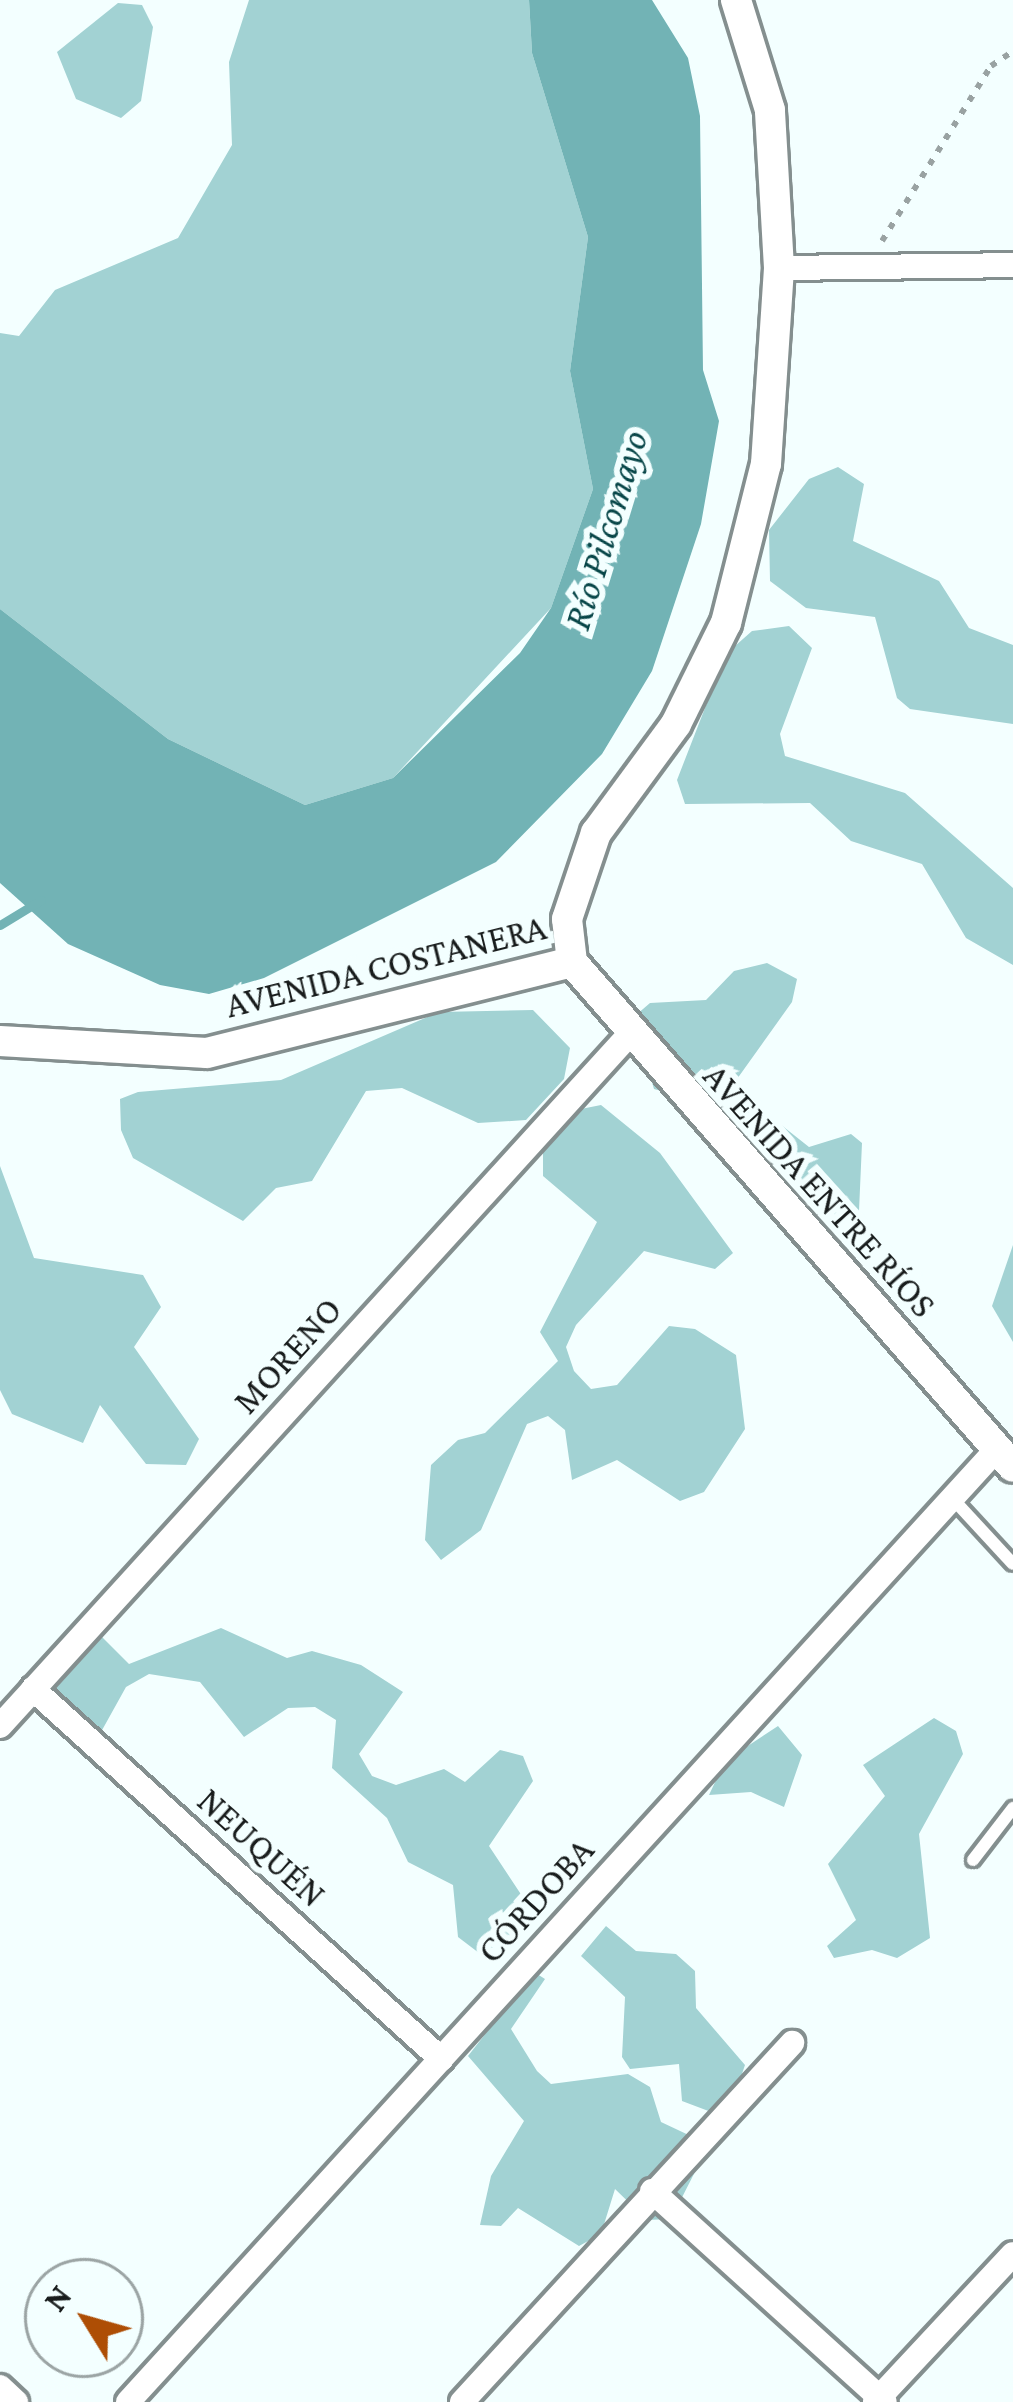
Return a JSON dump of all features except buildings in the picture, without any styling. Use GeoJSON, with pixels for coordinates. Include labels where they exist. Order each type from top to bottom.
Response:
{"type":"FeatureCollection","features":[{"type":"Feature","properties":{"kind":"street","name":"AVENIDA COSTANERA"},"geometry":{"type":"LineString","coordinates":[[0,1041],[206,1053],[572,962],[567,919],[596,833],[676,724],[726,623],[766,464],[779,268],[770,110],[736,0]]}},
{"type":"Feature","properties":{"kind":"street"},"geometry":{"type":"LineString","coordinates":[[779,268],[1013,265]]}},
{"type":"Feature","properties":{"kind":"street","name":"AVENIDA ENTRE RÍOS"},"geometry":{"type":"LineString","coordinates":[[572,962],[629,1035],[1005,1458]]}},
{"type":"Feature","properties":{"kind":"street","name":"MORENO"},"geometry":{"type":"LineString","coordinates":[[0,1726],[629,1035]]}},
{"type":"Feature","properties":{"kind":"street","name":"CÓRDOBA"},"geometry":{"type":"LineString","coordinates":[[128,2402],[953,1498],[1005,1458]]}},
{"type":"Feature","properties":{"kind":"street","name":"NEUQUÉN"},"geometry":{"type":"LineString","coordinates":[[34,1689],[441,2059]]}},
{"type":"Feature","properties":{"kind":"street"},"geometry":{"type":"LineString","coordinates":[[462,2402],[792,2043]]}},
{"type":"Feature","properties":{"kind":"street"},"geometry":{"type":"LineString","coordinates":[[652,2192],[880,2400],[1013,2254]]}},
{"type":"Feature","properties":{"kind":"street"},"geometry":{"type":"LineString","coordinates":[[0,2387],[16,2402]]}},
{"type":"Feature","properties":{"kind":"lane"},"geometry":{"type":"LineString","coordinates":[[953,1498],[1013,1564]]}},
{"type":"Feature","properties":{"kind":"lane"},"geometry":{"type":"LineString","coordinates":[[974,1860],[1013,1808]]}},
{"type":"Feature","properties":{"kind":"path"},"geometry":{"type":"LineString","coordinates":[[868,264],[991,66],[1013,51]]}},
{"type":"Feature","properties":{"kind":"shaded area"},"geometry":{"type":"Polygon","coordinates":[[[249,0],[529,0],[532,53],[588,237],[570,371],[593,489],[551,608],[393,778],[305,805],[168,739],[0,609],[0,333],[19,336],[55,290],[178,238],[232,145],[229,62],[249,0]]]}},
{"type":"Feature","properties":{"kind":"shaded area"},"geometry":{"type":"Polygon","coordinates":[[[118,3],[142,5],[153,27],[141,101],[121,118],[76,99],[57,52],[118,3]]]}},
{"type":"Feature","properties":{"kind":"shaded area"},"geometry":{"type":"Polygon","coordinates":[[[838,467],[864,484],[853,541],[939,581],[969,628],[1013,645],[1013,724],[910,709],[897,698],[875,617],[806,608],[770,581],[769,530],[809,479],[838,467]]]}},
{"type":"Feature","properties":{"kind":"shaded area"},"geometry":{"type":"Polygon","coordinates":[[[789,626],[812,648],[780,734],[785,756],[905,793],[1013,888],[1013,965],[966,938],[922,864],[851,841],[810,803],[685,804],[677,780],[726,654],[752,631],[789,626]]]}},
{"type":"Feature","properties":{"kind":"shaded area"},"geometry":{"type":"Polygon","coordinates":[[[767,963],[797,979],[792,1002],[732,1086],[809,1147],[851,1134],[862,1143],[859,1211],[822,1237],[694,1100],[654,1089],[644,1056],[636,1015],[650,1003],[706,1000],[734,971],[767,963]]]}},
{"type":"Feature","properties":{"kind":"shaded area"},"geometry":{"type":"Polygon","coordinates":[[[533,1010],[570,1048],[564,1079],[526,1120],[478,1123],[402,1088],[366,1091],[312,1181],[276,1188],[243,1221],[133,1158],[121,1130],[120,1099],[138,1092],[281,1080],[439,1012],[533,1010]]]}},
{"type":"Feature","properties":{"kind":"shaded area"},"geometry":{"type":"Polygon","coordinates":[[[601,1105],[660,1153],[733,1253],[715,1269],[644,1251],[576,1325],[566,1347],[574,1371],[591,1389],[617,1385],[669,1326],[695,1329],[736,1355],[745,1429],[704,1492],[680,1501],[617,1460],[572,1480],[565,1430],[548,1416],[527,1424],[481,1530],[441,1560],[425,1540],[431,1465],[458,1440],[485,1433],[558,1361],[540,1332],[597,1222],[543,1176],[543,1149],[576,1110],[601,1105]]]}},
{"type":"Feature","properties":{"kind":"shaded area"},"geometry":{"type":"Polygon","coordinates":[[[0,1166],[34,1258],[143,1275],[161,1307],[134,1347],[199,1439],[186,1465],[146,1464],[100,1405],[83,1443],[12,1414],[0,1390],[0,1166]]]}},
{"type":"Feature","properties":{"kind":"shaded area"},"geometry":{"type":"Polygon","coordinates":[[[1013,1245],[1013,1342],[992,1306],[1013,1245]]]}},
{"type":"Feature","properties":{"kind":"shaded area"},"geometry":{"type":"Polygon","coordinates":[[[71,1625],[95,1630],[129,1664],[221,1628],[287,1658],[312,1651],[361,1665],[403,1692],[359,1754],[372,1776],[396,1785],[444,1769],[465,1782],[500,1750],[523,1756],[533,1781],[489,1846],[530,1908],[526,1934],[479,1953],[458,1937],[453,1885],[408,1862],[387,1818],[332,1768],[336,1720],[315,1707],[288,1708],[244,1737],[200,1682],[149,1674],[126,1687],[101,1732],[75,1736],[36,1714],[35,1664],[71,1625]]]}},
{"type":"Feature","properties":{"kind":"shaded area"},"geometry":{"type":"Polygon","coordinates":[[[934,1718],[956,1731],[963,1754],[919,1834],[930,1938],[897,1958],[872,1950],[834,1958],[827,1946],[856,1920],[828,1864],[885,1796],[863,1765],[934,1718]]]}},
{"type":"Feature","properties":{"kind":"shaded area"},"geometry":{"type":"Polygon","coordinates":[[[778,1726],[802,1755],[784,1807],[751,1792],[709,1795],[725,1761],[778,1726]]]}},
{"type":"Feature","properties":{"kind":"shaded area"},"geometry":{"type":"Polygon","coordinates":[[[606,1926],[636,1951],[676,1954],[695,1971],[696,2008],[745,2065],[727,2118],[682,2101],[679,2064],[630,2069],[622,2057],[625,1997],[581,1956],[606,1926]]]}},
{"type":"Feature","properties":{"kind":"shaded area"},"geometry":{"type":"Polygon","coordinates":[[[534,1972],[545,1979],[511,2029],[537,2071],[551,2084],[628,2074],[650,2087],[661,2122],[695,2138],[700,2162],[671,2219],[647,2220],[615,2189],[601,2234],[579,2246],[518,2208],[501,2226],[480,2225],[491,2176],[524,2121],[468,2056],[534,1972]]]}},
{"type":"Feature","properties":{"kind":"water","name":"Río Pilcomayo"},"geometry":{"type":"Polygon","coordinates":[[[529,0],[652,0],[688,58],[700,116],[703,370],[719,421],[701,524],[652,671],[602,754],[496,862],[264,978],[209,994],[160,985],[68,944],[0,883],[0,609],[168,739],[305,805],[393,778],[520,653],[551,608],[593,489],[570,371],[588,237],[532,53],[529,0]]]}},
{"type":"Feature","properties":{"kind":"waterway"},"geometry":{"type":"LineString","coordinates":[[0,925],[41,900]]}}]}
